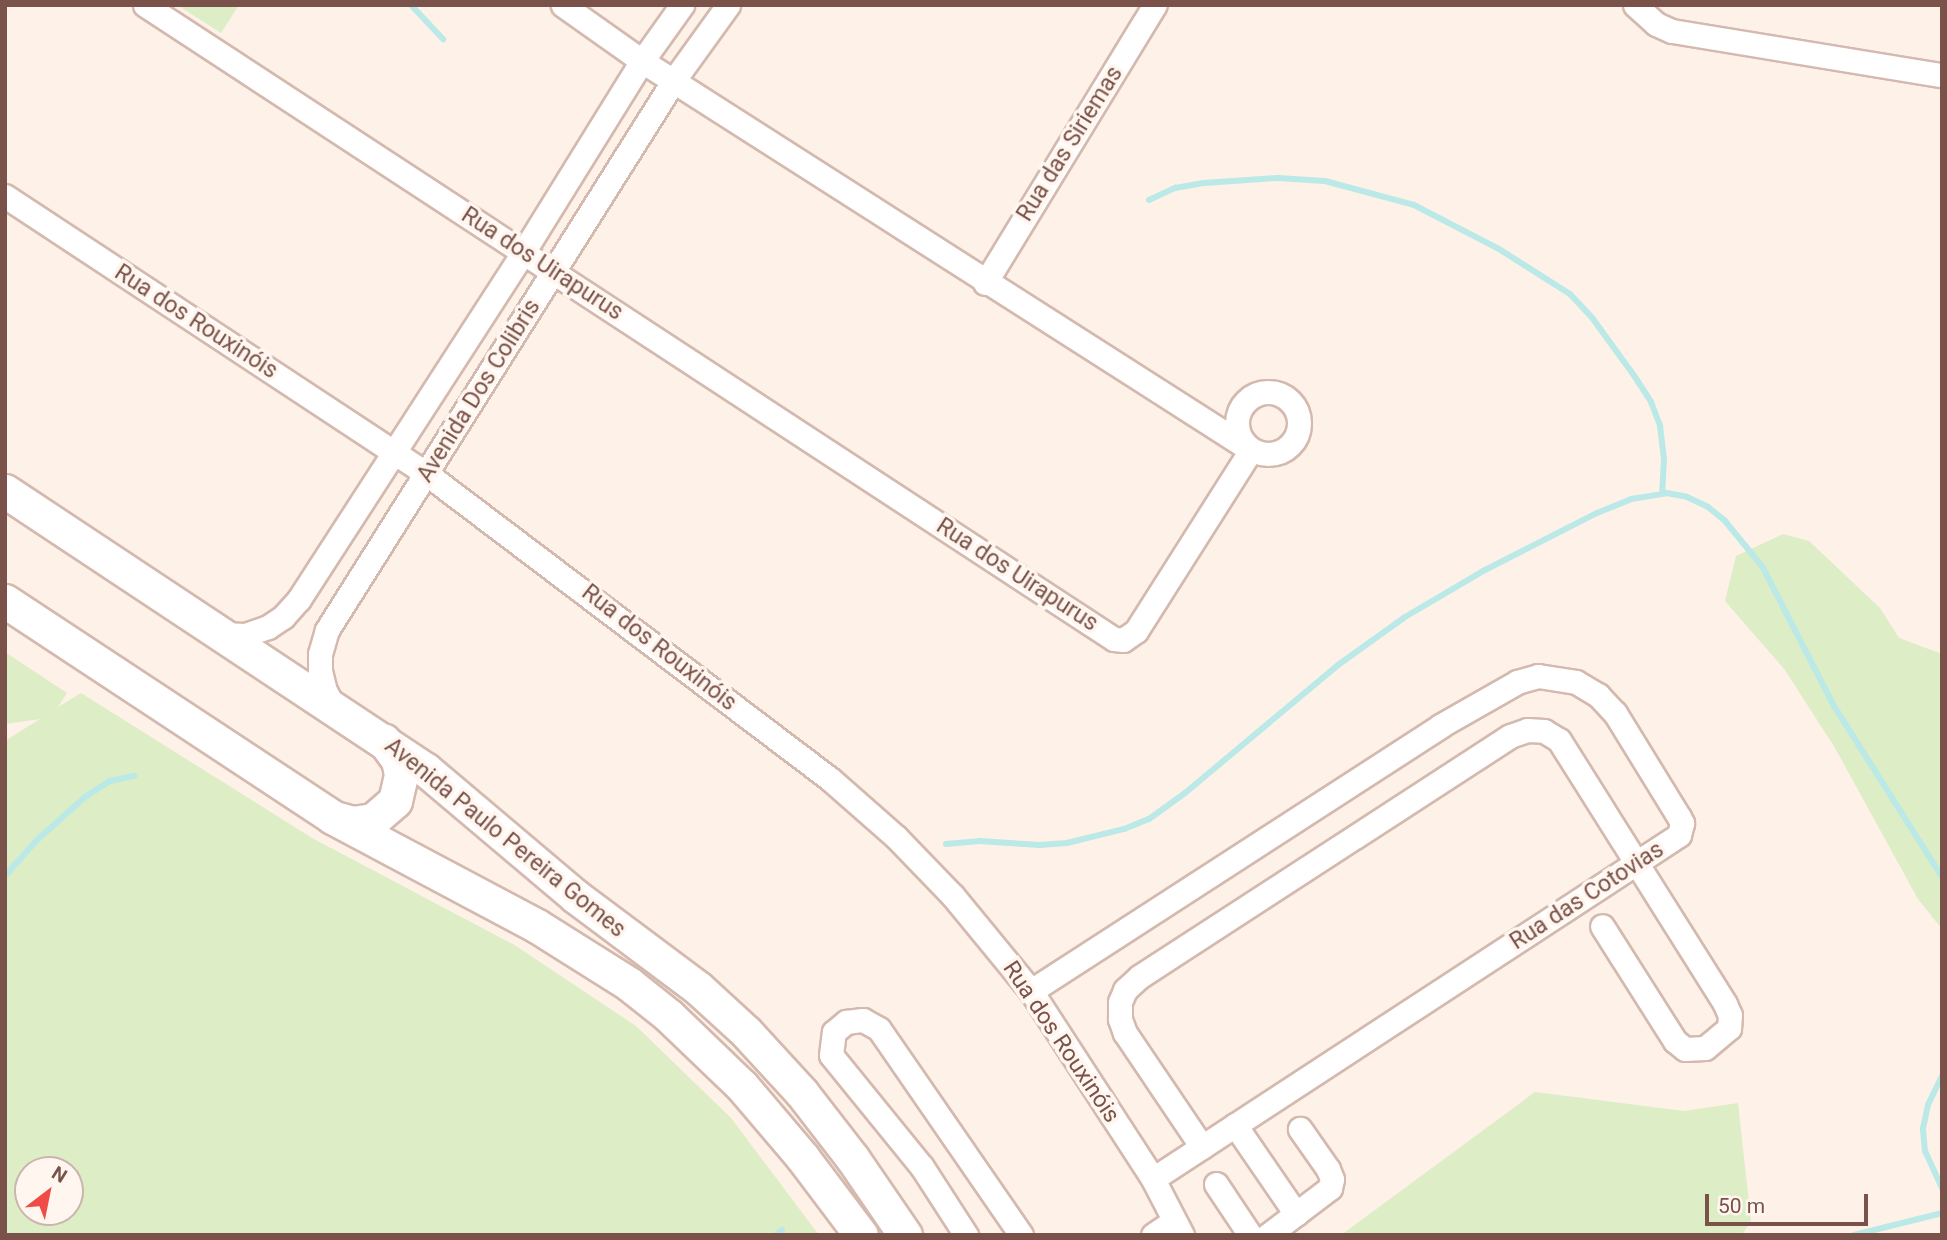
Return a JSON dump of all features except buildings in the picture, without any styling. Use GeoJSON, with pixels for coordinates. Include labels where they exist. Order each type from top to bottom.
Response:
{"type":"FeatureCollection","features":[{"type":"Feature","properties":{"kind":"main road","name":"Avenida Paulo Pereira Gomes"},"geometry":{"type":"LineString","coordinates":[[5,491],[426,770],[553,878],[698,988],[738,1024],[802,1093],[853,1158],[905,1235]]}},
{"type":"Feature","properties":{"kind":"main road","name":"Avenida Paulo Pereira Gomes"},"geometry":{"type":"LineString","coordinates":[[5,601],[332,817],[537,926],[639,992],[697,1041],[742,1086],[803,1158],[861,1235]]}},
{"type":"Feature","properties":{"kind":"main road"},"geometry":{"type":"LineString","coordinates":[[332,817],[352,822],[373,820],[395,801],[400,788],[400,767],[394,754],[381,739]]}},
{"type":"Feature","properties":{"kind":"street","name":"Rua dos Uirapurus"},"geometry":{"type":"LineString","coordinates":[[145,5],[1114,639],[1124,640],[1140,626],[1251,450],[985,283],[642,61],[563,5]]}},
{"type":"Feature","properties":{"kind":"street","name":"Avenida Dos Colibris"},"geometry":{"type":"LineString","coordinates":[[223,634],[245,635],[260,630],[289,611],[524,251],[642,61],[682,5]]}},
{"type":"Feature","properties":{"kind":"street","name":"Avenida Dos Colibris"},"geometry":{"type":"LineString","coordinates":[[336,709],[321,680],[319,662],[324,638],[674,80],[728,5]]}},
{"type":"Feature","properties":{"kind":"street","name":"Rua das Siriemas"},"geometry":{"type":"LineString","coordinates":[[985,283],[1155,5]]}},
{"type":"Feature","properties":{"kind":"street"},"geometry":{"type":"LineString","coordinates":[[1635,5],[1656,24],[1672,31],[1942,75]]}},
{"type":"Feature","properties":{"kind":"street","name":"Rua dos Rouxinóis"},"geometry":{"type":"LineString","coordinates":[[5,196],[427,474],[830,779],[896,837],[943,886],[1031,991],[1153,1179],[1178,1228]]}},
{"type":"Feature","properties":{"kind":"street","name":"Rua das Cotovias"},"geometry":{"type":"LineString","coordinates":[[1031,991],[1440,726],[1517,682],[1538,676],[1576,682],[1598,695],[1615,713],[1679,817],[1682,823],[1679,835],[1153,1179]]}},
{"type":"Feature","properties":{"kind":"street"},"geometry":{"type":"LineString","coordinates":[[1202,1147],[1125,1033],[1119,1019],[1120,1002],[1125,990],[1150,969],[1510,736],[1527,730],[1544,731],[1559,740],[1725,1004],[1730,1015],[1729,1028],[1705,1048],[1685,1049],[1675,1041],[1602,926]]}},
{"type":"Feature","properties":{"kind":"street"},"geometry":{"type":"LineString","coordinates":[[966,1235],[922,1167],[831,1055],[834,1032],[846,1022],[863,1020],[879,1029],[1021,1235]]}},
{"type":"Feature","properties":{"kind":"street"},"geometry":{"type":"LineString","coordinates":[[1235,1125],[1296,1214]]}},
{"type":"Feature","properties":{"kind":"street"},"geometry":{"type":"LineString","coordinates":[[1268,1235],[1330,1188],[1332,1179],[1300,1129]]}},
{"type":"Feature","properties":{"kind":"street"},"geometry":{"type":"LineString","coordinates":[[1216,1184],[1250,1235]]}},
{"type":"Feature","properties":{"kind":"street"},"geometry":{"type":"LineString","coordinates":[[1153,1235],[1178,1228]]}},
{"type":"Feature","properties":{"kind":"green space"},"geometry":{"type":"Polygon","coordinates":[[[177,5],[239,5],[221,33],[177,5]]]}},
{"type":"Feature","properties":{"kind":"green space"},"geometry":{"type":"Polygon","coordinates":[[[1783,534],[1809,541],[1880,608],[1899,638],[1942,654],[1942,929],[1918,899],[1835,748],[1785,670],[1725,601],[1736,556],[1783,534]]]}},
{"type":"Feature","properties":{"kind":"green space"},"geometry":{"type":"Polygon","coordinates":[[[5,652],[67,693],[58,707],[81,693],[312,838],[516,946],[636,1026],[731,1118],[819,1235],[5,1235],[5,741],[40,719],[5,724],[5,652]]]}},
{"type":"Feature","properties":{"kind":"green space"},"geometry":{"type":"Polygon","coordinates":[[[1535,1092],[1684,1111],[1738,1103],[1751,1221],[1742,1235],[1341,1235],[1535,1092]]]}},
{"type":"Feature","properties":{"kind":"waterway"},"geometry":{"type":"LineString","coordinates":[[411,5],[443,39]]}},
{"type":"Feature","properties":{"kind":"waterway"},"geometry":{"type":"LineString","coordinates":[[1149,200],[1175,188],[1204,183],[1278,178],[1325,181],[1414,205],[1499,249],[1570,294],[1593,319],[1633,374],[1651,402],[1660,426],[1664,459],[1662,493]]}},
{"type":"Feature","properties":{"kind":"waterway"},"geometry":{"type":"LineString","coordinates":[[946,844],[979,841],[1040,845],[1067,843],[1124,829],[1149,819],[1185,793],[1338,665],[1405,617],[1483,571],[1597,513],[1631,499],[1667,493],[1687,497],[1708,507],[1725,521],[1762,566],[1834,706],[1942,877]]}},
{"type":"Feature","properties":{"kind":"waterway"},"geometry":{"type":"LineString","coordinates":[[5,876],[37,840],[85,797],[110,781],[134,776]]}},
{"type":"Feature","properties":{"kind":"waterway"},"geometry":{"type":"LineString","coordinates":[[1942,1076],[1928,1105],[1923,1129],[1925,1151],[1942,1188]]}},
{"type":"Feature","properties":{"kind":"waterway"},"geometry":{"type":"LineString","coordinates":[[1854,1235],[1942,1213]]}},
{"type":"Feature","properties":{"kind":"waterway"},"geometry":{"type":"LineString","coordinates":[[776,1235],[782,1230]]}}]}
